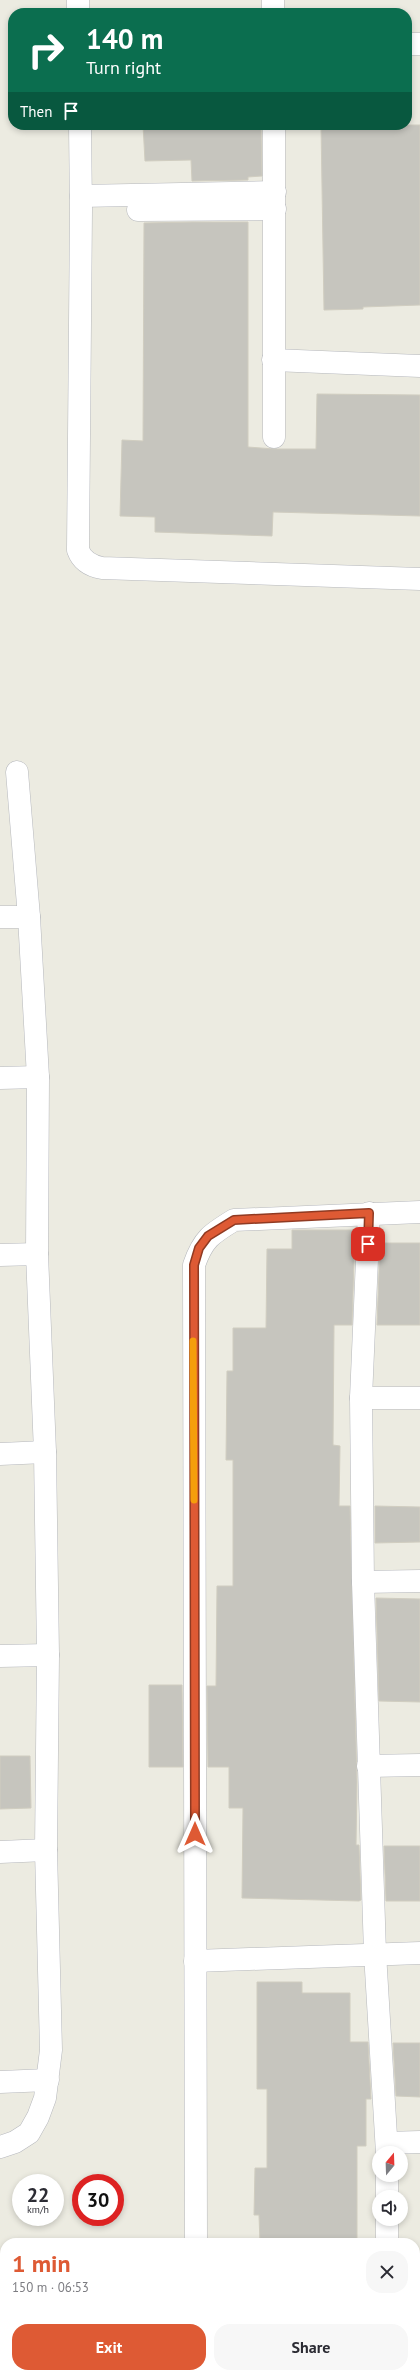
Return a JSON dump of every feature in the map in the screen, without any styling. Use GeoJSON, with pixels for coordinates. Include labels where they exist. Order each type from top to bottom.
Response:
{"type":"FeatureCollection","features":[{"type":"Feature","properties":{"kind":"street"},"geometry":{"type":"LineString","coordinates":[[80,130],[81,203],[78,550],[80,557],[96,567],[102,568],[420,579]]}},
{"type":"Feature","properties":{"kind":"street"},"geometry":{"type":"LineString","coordinates":[[274,130],[274,437]]}},
{"type":"Feature","properties":{"kind":"street"},"geometry":{"type":"LineString","coordinates":[[81,203],[275,200]]}},
{"type":"Feature","properties":{"kind":"street"},"geometry":{"type":"LineString","coordinates":[[273,360],[420,366]]}},
{"type":"Feature","properties":{"kind":"street"},"geometry":{"type":"LineString","coordinates":[[0,2147],[15,2142],[29,2133],[38,2117],[48,2080],[51,2050],[46,1850],[48,1655],[46,1452],[37,1254],[38,1077],[29,917],[17,772]]}},
{"type":"Feature","properties":{"kind":"street"},"geometry":{"type":"LineString","coordinates":[[0,917],[29,917]]}},
{"type":"Feature","properties":{"kind":"street"},"geometry":{"type":"LineString","coordinates":[[0,1078],[38,1077]]}},
{"type":"Feature","properties":{"kind":"street"},"geometry":{"type":"LineString","coordinates":[[196,2238],[194,1265],[199,1248],[208,1236],[234,1220],[420,1212]]}},
{"type":"Feature","properties":{"kind":"street"},"geometry":{"type":"LineString","coordinates":[[369,1213],[361,1398],[363,1582],[375,1954],[387,2146]]}},
{"type":"Feature","properties":{"kind":"street"},"geometry":{"type":"LineString","coordinates":[[0,1255],[37,1254]]}},
{"type":"Feature","properties":{"kind":"street"},"geometry":{"type":"LineString","coordinates":[[361,1398],[420,1398]]}},
{"type":"Feature","properties":{"kind":"street"},"geometry":{"type":"LineString","coordinates":[[0,1454],[46,1452]]}},
{"type":"Feature","properties":{"kind":"street"},"geometry":{"type":"LineString","coordinates":[[363,1582],[420,1581]]}},
{"type":"Feature","properties":{"kind":"street"},"geometry":{"type":"LineString","coordinates":[[0,1656],[48,1655]]}},
{"type":"Feature","properties":{"kind":"street"},"geometry":{"type":"LineString","coordinates":[[368,1766],[420,1765]]}},
{"type":"Feature","properties":{"kind":"street"},"geometry":{"type":"LineString","coordinates":[[0,1852],[46,1850]]}},
{"type":"Feature","properties":{"kind":"street"},"geometry":{"type":"LineString","coordinates":[[195,1961],[420,1953]]}},
{"type":"Feature","properties":{"kind":"street"},"geometry":{"type":"LineString","coordinates":[[0,2082],[48,2080]]}},
{"type":"Feature","properties":{"kind":"street"},"geometry":{"type":"LineString","coordinates":[[398,2146],[420,2142]]}},
{"type":"Feature","properties":{"kind":"street"},"geometry":{"type":"LineString","coordinates":[[387,2226],[387,2238]]}},
{"type":"Feature","properties":{"kind":"building"},"geometry":{"type":"Polygon","coordinates":[[[412,125],[420,125],[420,305],[324,310],[321,130],[412,130],[412,125]]]}},
{"type":"Feature","properties":{"kind":"building"},"geometry":{"type":"Polygon","coordinates":[[[143,130],[261,130],[262,176],[248,177],[248,180],[192,181],[191,160],[145,161],[143,130]]]}},
{"type":"Feature","properties":{"kind":"building"},"geometry":{"type":"Polygon","coordinates":[[[248,222],[248,447],[274,449],[316,449],[317,394],[420,395],[420,516],[273,512],[272,536],[155,532],[155,517],[120,516],[122,440],[143,441],[144,223],[248,222]]]}},
{"type":"Feature","properties":{"kind":"building"},"geometry":{"type":"Polygon","coordinates":[[[292,1230],[355,1230],[352,1325],[334,1325],[333,1445],[340,1446],[339,1506],[350,1506],[357,1782],[356,1845],[359,1845],[361,1900],[359,1901],[242,1898],[243,1808],[229,1808],[229,1767],[208,1767],[207,1686],[216,1686],[217,1586],[233,1586],[233,1460],[226,1460],[227,1371],[233,1371],[233,1328],[266,1328],[267,1249],[292,1249],[292,1230]]]}},
{"type":"Feature","properties":{"kind":"building"},"geometry":{"type":"Polygon","coordinates":[[[380,1243],[420,1243],[420,1325],[377,1325],[380,1243]]]}},
{"type":"Feature","properties":{"kind":"building"},"geometry":{"type":"Polygon","coordinates":[[[375,1506],[420,1507],[420,1542],[375,1543],[375,1506]]]}},
{"type":"Feature","properties":{"kind":"building"},"geometry":{"type":"Polygon","coordinates":[[[376,1598],[420,1599],[420,1702],[379,1701],[376,1598]]]}},
{"type":"Feature","properties":{"kind":"building"},"geometry":{"type":"Polygon","coordinates":[[[149,1685],[182,1685],[183,1767],[149,1767],[149,1685]]]}},
{"type":"Feature","properties":{"kind":"building"},"geometry":{"type":"Polygon","coordinates":[[[0,1756],[30,1756],[31,1808],[0,1809],[0,1756]]]}},
{"type":"Feature","properties":{"kind":"building"},"geometry":{"type":"Polygon","coordinates":[[[384,1846],[420,1846],[420,1901],[386,1901],[384,1846]]]}},
{"type":"Feature","properties":{"kind":"building"},"geometry":{"type":"Polygon","coordinates":[[[257,1982],[302,1982],[302,1993],[350,1993],[350,2042],[368,2042],[371,2099],[366,2099],[366,2146],[357,2146],[357,2238],[260,2238],[259,2215],[254,2215],[255,2168],[267,2168],[267,2089],[257,2089],[257,1982]]]}},
{"type":"Feature","properties":{"kind":"building"},"geometry":{"type":"Polygon","coordinates":[[[393,2043],[420,2043],[420,2097],[396,2096],[393,2043]]]}},
{"type":"Feature","properties":{"kind":"slow traffic"},"geometry":{"type":"LineString","coordinates":[[193,1341],[194,1500]]}},
{"type":"Feature","properties":{"kind":"route"},"geometry":{"type":"LineString","coordinates":[[195,1834],[194,1265],[199,1248],[208,1236],[234,1220],[369,1213],[368,1244]]}}]}
